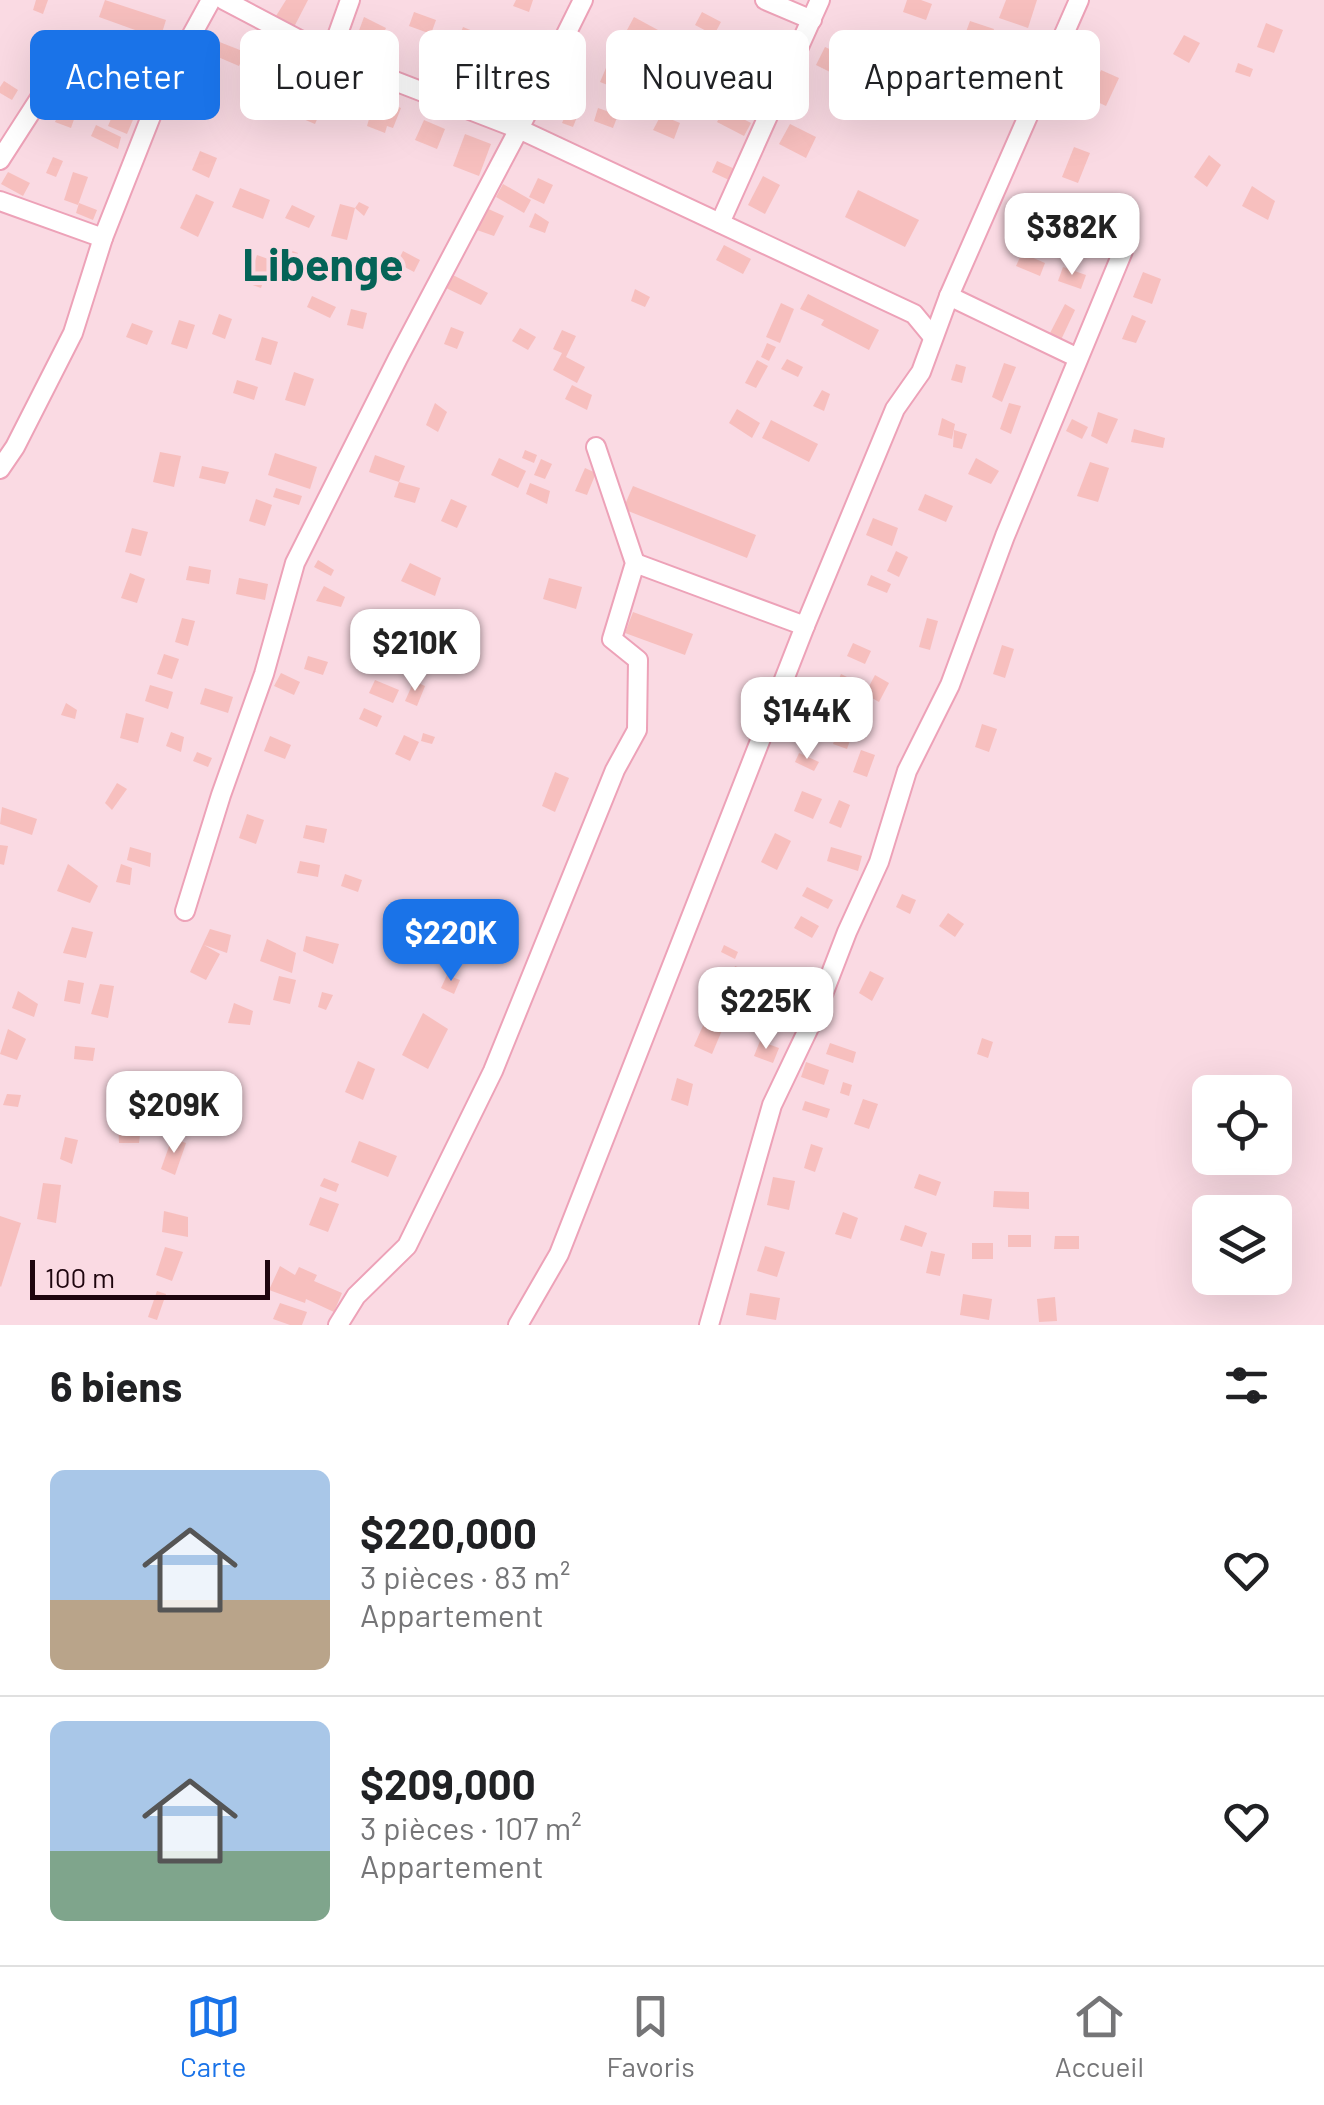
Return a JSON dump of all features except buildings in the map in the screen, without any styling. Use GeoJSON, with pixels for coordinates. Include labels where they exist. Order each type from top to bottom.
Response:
{"type":"FeatureCollection","features":[{"type":"Feature","properties":{"kind":"street"},"geometry":{"type":"LineString","coordinates":[[196,30],[212,0]]}},
{"type":"Feature","properties":{"kind":"street"},"geometry":{"type":"LineString","coordinates":[[224,0],[281,30]]}},
{"type":"Feature","properties":{"kind":"street"},"geometry":{"type":"LineString","coordinates":[[339,30],[350,0]]}},
{"type":"Feature","properties":{"kind":"street"},"geometry":{"type":"LineString","coordinates":[[186,911],[296,563],[583,0]]}},
{"type":"Feature","properties":{"kind":"street"},"geometry":{"type":"LineString","coordinates":[[765,0],[812,20]]}},
{"type":"Feature","properties":{"kind":"street"},"geometry":{"type":"LineString","coordinates":[[720,223],[820,0]]}},
{"type":"Feature","properties":{"kind":"street"},"geometry":{"type":"LineString","coordinates":[[518,1325],[559,1254],[805,626],[895,409],[920,372],[949,296],[1079,0]]}},
{"type":"Feature","properties":{"kind":"street"},"geometry":{"type":"LineString","coordinates":[[399,83],[520,129],[914,314],[933,337]]}},
{"type":"Feature","properties":{"kind":"street"},"geometry":{"type":"LineString","coordinates":[[0,160],[30,114]]}},
{"type":"Feature","properties":{"kind":"street"},"geometry":{"type":"LineString","coordinates":[[0,469],[73,333],[103,238],[150,120]]}},
{"type":"Feature","properties":{"kind":"street"},"geometry":{"type":"LineString","coordinates":[[0,200],[103,238]]}},
{"type":"Feature","properties":{"kind":"street"},"geometry":{"type":"LineString","coordinates":[[709,1325],[772,1105],[879,862],[907,771],[950,685],[1005,536],[1124,250]]}},
{"type":"Feature","properties":{"kind":"street"},"geometry":{"type":"LineString","coordinates":[[949,296],[1078,358]]}},
{"type":"Feature","properties":{"kind":"street"},"geometry":{"type":"LineString","coordinates":[[338,1325],[356,1296],[407,1246],[492,1071],[615,770],[637,730],[638,660],[612,639],[636,563],[596,447]]}},
{"type":"Feature","properties":{"kind":"street"},"geometry":{"type":"LineString","coordinates":[[636,563],[805,626]]}},
{"type":"Feature","properties":{"kind":"district","name":"Libenge"},"geometry":{"type":"Point","coordinates":[323,263]}}]}
